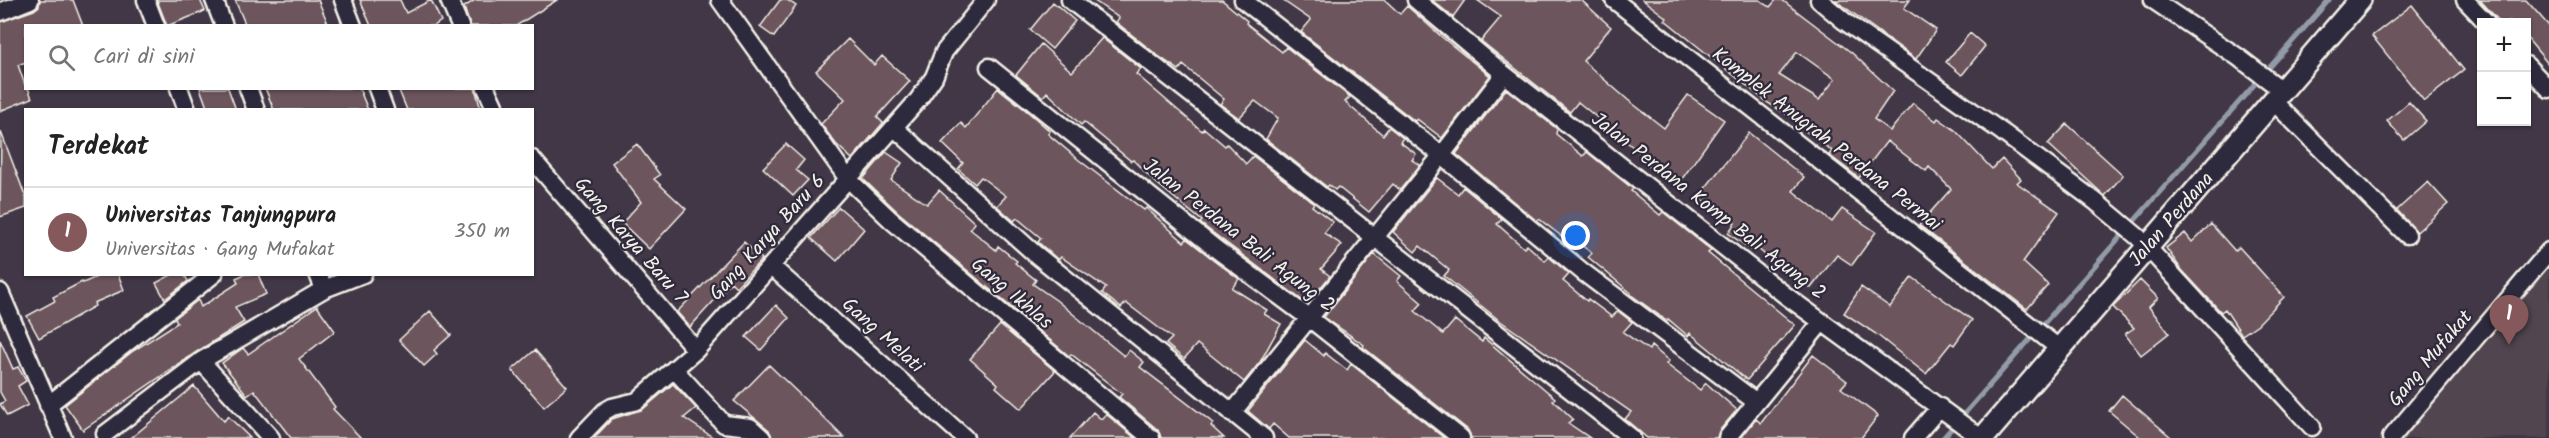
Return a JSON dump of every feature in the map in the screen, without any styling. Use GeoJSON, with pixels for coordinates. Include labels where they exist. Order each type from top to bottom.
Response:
{"type":"FeatureCollection","features":[{"type":"Feature","properties":{"kind":"street"},"geometry":{"type":"LineString","coordinates":[[0,12],[30,0]]}},
{"type":"Feature","properties":{"kind":"street"},"geometry":{"type":"LineString","coordinates":[[147,0],[155,24]]}},
{"type":"Feature","properties":{"kind":"street"},"geometry":{"type":"LineString","coordinates":[[214,0],[223,24]]}},
{"type":"Feature","properties":{"kind":"street"},"geometry":{"type":"LineString","coordinates":[[343,0],[352,24]]}},
{"type":"Feature","properties":{"kind":"street"},"geometry":{"type":"LineString","coordinates":[[449,0],[459,24]]}},
{"type":"Feature","properties":{"kind":"street","name":"Gang Karya Baru 6"},"geometry":{"type":"LineString","coordinates":[[579,438],[605,411],[637,401],[696,350],[848,180],[720,0]]}},
{"type":"Feature","properties":{"kind":"street"},"geometry":{"type":"LineString","coordinates":[[848,180],[918,100],[934,77],[944,52],[986,0]]}},
{"type":"Feature","properties":{"kind":"street"},"geometry":{"type":"LineString","coordinates":[[1070,0],[1632,438]]}},
{"type":"Feature","properties":{"kind":"street"},"geometry":{"type":"LineString","coordinates":[[1243,0],[1441,156],[1583,272],[1756,402]]}},
{"type":"Feature","properties":{"kind":"street","name":"Jalan Perdana Komp Bali Agung 2"},"geometry":{"type":"LineString","coordinates":[[1416,0],[1504,74],[1821,323],[1978,436]]}},
{"type":"Feature","properties":{"kind":"street","name":"Komplek Anugrah Perdana Permai"},"geometry":{"type":"LineString","coordinates":[[1614,0],[2054,345]]}},
{"type":"Feature","properties":{"kind":"street"},"geometry":{"type":"LineString","coordinates":[[1819,0],[1844,21],[1929,79],[2096,201],[2143,242],[2312,427]]}},
{"type":"Feature","properties":{"kind":"street"},"geometry":{"type":"LineString","coordinates":[[2153,0],[2238,57],[2277,92],[2407,236]]}},
{"type":"Feature","properties":{"kind":"street","name":"Jalan Perdana"},"geometry":{"type":"LineString","coordinates":[[1978,436],[2143,242],[2360,0]]}},
{"type":"Feature","properties":{"kind":"street"},"geometry":{"type":"LineString","coordinates":[[2465,0],[2482,18]]}},
{"type":"Feature","properties":{"kind":"street","name":"Jalan Perdana Bali Agung 2"},"geometry":{"type":"LineString","coordinates":[[990,67],[1216,249],[1309,318],[1461,438]]}},
{"type":"Feature","properties":{"kind":"street"},"geometry":{"type":"LineString","coordinates":[[2531,70],[2549,88]]}},
{"type":"Feature","properties":{"kind":"street"},"geometry":{"type":"LineString","coordinates":[[1232,413],[1441,156],[1504,74]]}},
{"type":"Feature","properties":{"kind":"street"},"geometry":{"type":"LineString","coordinates":[[180,90],[186,108]]}},
{"type":"Feature","properties":{"kind":"street"},"geometry":{"type":"LineString","coordinates":[[249,90],[255,108]]}},
{"type":"Feature","properties":{"kind":"street"},"geometry":{"type":"LineString","coordinates":[[378,90],[384,108]]}},
{"type":"Feature","properties":{"kind":"street"},"geometry":{"type":"LineString","coordinates":[[487,90],[495,108]]}},
{"type":"Feature","properties":{"kind":"street"},"geometry":{"type":"LineString","coordinates":[[898,132],[1034,252],[1264,438]]}},
{"type":"Feature","properties":{"kind":"street","name":"Gang Karya Baru 7"},"geometry":{"type":"LineString","coordinates":[[534,161],[696,350]]}},
{"type":"Feature","properties":{"kind":"street","name":"Gang Ikhlas"},"geometry":{"type":"LineString","coordinates":[[848,180],[891,220],[1151,438]]}},
{"type":"Feature","properties":{"kind":"street","name":"Gang Mufakat"},"geometry":{"type":"LineString","coordinates":[[2391,438],[2549,251]]}},
{"type":"Feature","properties":{"kind":"street","name":"Gang Melati"},"geometry":{"type":"LineString","coordinates":[[771,266],[965,438]]}},
{"type":"Feature","properties":{"kind":"street"},"geometry":{"type":"LineString","coordinates":[[48,405],[211,276]]}},
{"type":"Feature","properties":{"kind":"street"},"geometry":{"type":"LineString","coordinates":[[105,434],[201,361],[321,282],[352,276]]}},
{"type":"Feature","properties":{"kind":"street"},"geometry":{"type":"LineString","coordinates":[[0,291],[63,438]]}},
{"type":"Feature","properties":{"kind":"street"},"geometry":{"type":"LineString","coordinates":[[1727,438],[1821,323]]}},
{"type":"Feature","properties":{"kind":"street"},"geometry":{"type":"LineString","coordinates":[[201,361],[271,438]]}},
{"type":"Feature","properties":{"kind":"street"},"geometry":{"type":"LineString","coordinates":[[674,369],[719,431],[750,427],[762,438]]}},
{"type":"Feature","properties":{"kind":"street"},"geometry":{"type":"LineString","coordinates":[[1913,438],[1942,409]]}},
{"type":"Feature","properties":{"kind":"shaded area"},"geometry":{"type":"Polygon","coordinates":[[[2549,253],[2549,438],[2387,438],[2549,253]]]}},
{"type":"Feature","properties":{"kind":"building"},"geometry":{"type":"Polygon","coordinates":[[[40,0],[73,0],[82,24],[24,24],[24,63],[18,65],[24,82],[24,90],[29,90],[32,98],[0,111],[0,22],[34,10],[39,6],[40,0]]]}},
{"type":"Feature","properties":{"kind":"building"},"geometry":{"type":"Polygon","coordinates":[[[157,0],[200,0],[205,11],[172,24],[166,24],[157,0]]]}},
{"type":"Feature","properties":{"kind":"building"},"geometry":{"type":"Polygon","coordinates":[[[235,0],[318,0],[328,24],[245,24],[235,0]]]}},
{"type":"Feature","properties":{"kind":"building"},"geometry":{"type":"Polygon","coordinates":[[[360,0],[400,0],[406,13],[431,0],[441,21],[437,24],[370,24],[360,0]]]}},
{"type":"Feature","properties":{"kind":"building"},"geometry":{"type":"Polygon","coordinates":[[[475,0],[557,0],[519,24],[469,24],[464,7],[475,0]]]}},
{"type":"Feature","properties":{"kind":"building"},"geometry":{"type":"Polygon","coordinates":[[[780,0],[787,0],[796,6],[774,37],[760,27],[780,0]]]}},
{"type":"Feature","properties":{"kind":"building"},"geometry":{"type":"Polygon","coordinates":[[[1093,0],[1222,0],[1282,52],[1286,47],[1350,97],[1345,102],[1383,135],[1389,127],[1403,138],[1400,142],[1416,154],[1412,160],[1420,165],[1400,190],[1393,184],[1369,212],[1338,187],[1335,190],[1329,185],[1327,187],[1266,139],[1278,118],[1255,101],[1239,118],[1220,104],[1224,99],[1183,65],[1179,70],[1157,55],[1116,22],[1119,18],[1093,0]]]}},
{"type":"Feature","properties":{"kind":"building"},"geometry":{"type":"Polygon","coordinates":[[[1282,0],[1385,0],[1400,14],[1407,6],[1490,76],[1442,138],[1417,119],[1415,121],[1301,32],[1311,20],[1282,0]]]}},
{"type":"Feature","properties":{"kind":"building"},"geometry":{"type":"Polygon","coordinates":[[[1432,0],[1465,0],[1453,17],[1432,0]]]}},
{"type":"Feature","properties":{"kind":"building"},"geometry":{"type":"Polygon","coordinates":[[[1477,0],[1581,0],[1611,27],[1583,61],[1628,100],[1664,128],[1688,95],[1724,120],[1677,186],[1647,165],[1650,161],[1578,102],[1570,112],[1481,41],[1501,17],[1477,0]]]}},
{"type":"Feature","properties":{"kind":"building"},"geometry":{"type":"Polygon","coordinates":[[[1643,0],[1760,0],[1770,7],[1776,0],[1782,0],[1852,53],[1893,91],[1874,119],[1890,131],[1913,103],[1936,121],[1938,118],[1955,130],[1992,169],[2002,159],[2021,179],[2017,183],[2059,212],[2023,262],[2048,285],[2027,309],[1919,225],[1951,189],[1929,167],[1926,171],[1887,141],[1859,178],[1829,155],[1832,151],[1799,126],[1801,123],[1768,103],[1665,20],[1667,18],[1643,0]],[[1797,52],[1779,75],[1819,100],[1835,79],[1797,52]]]}},
{"type":"Feature","properties":{"kind":"building"},"geometry":{"type":"Polygon","coordinates":[[[1835,0],[1910,0],[1904,8],[1936,30],[1916,59],[1835,0]]]}},
{"type":"Feature","properties":{"kind":"building"},"geometry":{"type":"Polygon","coordinates":[[[2480,0],[2526,0],[2549,26],[2549,65],[2531,43],[2531,18],[2496,18],[2480,0]]]}},
{"type":"Feature","properties":{"kind":"building"},"geometry":{"type":"Polygon","coordinates":[[[1053,2],[1075,21],[1052,49],[1030,30],[1053,2]]]}},
{"type":"Feature","properties":{"kind":"building"},"geometry":{"type":"Polygon","coordinates":[[[2412,5],[2464,70],[2424,101],[2372,36],[2412,5]]]}},
{"type":"Feature","properties":{"kind":"building"},"geometry":{"type":"Polygon","coordinates":[[[1970,33],[1985,46],[1962,75],[1946,62],[1970,33]]]}},
{"type":"Feature","properties":{"kind":"building"},"geometry":{"type":"Polygon","coordinates":[[[1102,38],[1141,69],[1136,74],[1202,131],[1204,128],[1225,146],[1227,144],[1246,164],[1253,156],[1314,203],[1312,206],[1333,222],[1324,233],[1342,245],[1321,269],[1330,276],[1307,304],[1200,223],[1202,221],[1154,181],[1133,160],[1131,161],[1084,122],[1081,125],[1047,92],[1043,97],[1016,75],[1041,44],[1072,72],[1102,38]]]}},
{"type":"Feature","properties":{"kind":"building"},"geometry":{"type":"Polygon","coordinates":[[[848,39],[874,65],[882,56],[910,81],[877,117],[883,123],[852,159],[836,144],[821,124],[845,99],[816,71],[848,39]]]}},
{"type":"Feature","properties":{"kind":"building"},"geometry":{"type":"Polygon","coordinates":[[[998,88],[1050,131],[1048,134],[1079,160],[1144,210],[1146,208],[1184,242],[1187,239],[1239,279],[1232,288],[1267,310],[1264,314],[1281,324],[1260,362],[1244,382],[1197,344],[1184,359],[1166,344],[1172,338],[1126,303],[1121,308],[1102,293],[1106,288],[1061,257],[1056,258],[1038,242],[1041,238],[1017,218],[1014,221],[997,206],[1006,196],[981,177],[975,184],[958,169],[963,163],[942,143],[961,123],[966,128],[998,88]]]}},
{"type":"Feature","properties":{"kind":"building"},"geometry":{"type":"Polygon","coordinates":[[[1506,89],[1557,129],[1556,134],[1583,156],[1587,152],[1633,189],[1631,191],[1660,215],[1663,212],[1711,250],[1708,253],[1795,325],[1747,380],[1690,333],[1688,336],[1668,319],[1667,321],[1630,294],[1588,257],[1592,253],[1567,235],[1564,238],[1539,219],[1537,221],[1456,154],[1506,89]]]}},
{"type":"Feature","properties":{"kind":"building"},"geometry":{"type":"Polygon","coordinates":[[[201,90],[229,90],[235,108],[207,108],[201,90]]]}},
{"type":"Feature","properties":{"kind":"building"},"geometry":{"type":"Polygon","coordinates":[[[266,90],[360,90],[367,108],[273,108],[266,90]]]}},
{"type":"Feature","properties":{"kind":"building"},"geometry":{"type":"Polygon","coordinates":[[[399,90],[476,90],[480,108],[406,108],[399,90]]]}},
{"type":"Feature","properties":{"kind":"building"},"geometry":{"type":"Polygon","coordinates":[[[2409,102],[2426,121],[2404,140],[2387,121],[2409,102]]]}},
{"type":"Feature","properties":{"kind":"building"},"geometry":{"type":"Polygon","coordinates":[[[2067,124],[2123,175],[2105,196],[2048,144],[2067,124]]]}},
{"type":"Feature","properties":{"kind":"building"},"geometry":{"type":"Polygon","coordinates":[[[1,132],[24,193],[24,209],[0,217],[1,132]]]}},
{"type":"Feature","properties":{"kind":"building"},"geometry":{"type":"Polygon","coordinates":[[[1749,133],[1804,177],[1793,191],[1832,222],[1842,209],[1876,232],[1852,265],[1837,255],[1811,288],[1757,248],[1754,252],[1728,233],[1735,223],[1698,197],[1749,133]]]}},
{"type":"Feature","properties":{"kind":"building"},"geometry":{"type":"Polygon","coordinates":[[[637,144],[660,175],[654,179],[686,209],[649,249],[622,223],[641,202],[612,163],[637,144]]]}},
{"type":"Feature","properties":{"kind":"building"},"geometry":{"type":"Polygon","coordinates":[[[786,144],[804,160],[796,170],[808,180],[793,196],[763,168],[786,144]]]}},
{"type":"Feature","properties":{"kind":"building"},"geometry":{"type":"Polygon","coordinates":[[[886,152],[902,163],[891,180],[927,204],[939,190],[975,223],[970,229],[996,250],[998,246],[1017,261],[1015,263],[1036,280],[1033,284],[1124,356],[1129,350],[1144,362],[1140,367],[1213,423],[1211,426],[1224,438],[1161,438],[1158,430],[1119,397],[1122,394],[1071,354],[1069,356],[898,212],[863,179],[886,152]]]}},
{"type":"Feature","properties":{"kind":"building"},"geometry":{"type":"Polygon","coordinates":[[[1437,178],[1458,194],[1463,187],[1502,219],[1497,224],[1524,248],[1527,245],[1545,261],[1549,257],[1569,274],[1563,281],[1587,301],[1588,299],[1612,317],[1618,311],[1632,322],[1623,332],[1649,350],[1651,346],[1669,361],[1666,364],[1700,390],[1706,383],[1737,410],[1719,431],[1717,438],[1647,438],[1625,419],[1631,412],[1499,320],[1444,276],[1449,270],[1420,246],[1415,252],[1393,232],[1437,178]]]}},
{"type":"Feature","properties":{"kind":"building"},"geometry":{"type":"Polygon","coordinates":[[[2428,182],[2448,204],[2417,232],[2397,210],[2428,182]]]}},
{"type":"Feature","properties":{"kind":"building"},"geometry":{"type":"Polygon","coordinates":[[[839,207],[864,229],[837,261],[811,238],[839,207]]]}},
{"type":"Feature","properties":{"kind":"building"},"geometry":{"type":"Polygon","coordinates":[[[2211,224],[2235,251],[2239,247],[2284,297],[2258,324],[2242,335],[2225,309],[2221,312],[2181,269],[2166,248],[2185,233],[2192,242],[2211,224]]]}},
{"type":"Feature","properties":{"kind":"building"},"geometry":{"type":"Polygon","coordinates":[[[744,242],[762,259],[736,287],[731,282],[690,327],[677,312],[744,242]]]}},
{"type":"Feature","properties":{"kind":"building"},"geometry":{"type":"Polygon","coordinates":[[[1374,254],[1401,276],[1397,281],[1422,303],[1415,311],[1443,334],[1455,320],[1482,342],[1484,338],[1555,398],[1553,400],[1573,419],[1568,423],[1590,438],[1471,438],[1468,430],[1363,347],[1364,345],[1324,317],[1374,254]]]}},
{"type":"Feature","properties":{"kind":"building"},"geometry":{"type":"Polygon","coordinates":[[[99,276],[119,276],[124,290],[94,303],[95,306],[39,338],[27,316],[55,301],[53,297],[99,276]]]}},
{"type":"Feature","properties":{"kind":"building"},"geometry":{"type":"Polygon","coordinates":[[[169,276],[185,276],[188,281],[165,299],[156,283],[169,276]]]}},
{"type":"Feature","properties":{"kind":"building"},"geometry":{"type":"Polygon","coordinates":[[[259,276],[266,294],[235,307],[244,322],[83,430],[65,405],[133,351],[177,323],[175,318],[198,300],[201,307],[238,283],[236,278],[259,276]]]}},
{"type":"Feature","properties":{"kind":"building"},"geometry":{"type":"Polygon","coordinates":[[[1912,277],[1972,320],[1954,345],[1951,343],[1926,374],[1876,334],[1844,313],[1861,287],[1890,307],[1912,277]]]}},
{"type":"Feature","properties":{"kind":"building"},"geometry":{"type":"Polygon","coordinates":[[[2140,280],[2158,298],[2149,307],[2169,333],[2141,355],[2125,334],[2134,328],[2113,307],[2140,280]]]}},
{"type":"Feature","properties":{"kind":"building"},"geometry":{"type":"Polygon","coordinates":[[[776,305],[789,318],[761,350],[746,337],[776,305]]]}},
{"type":"Feature","properties":{"kind":"building"},"geometry":{"type":"Polygon","coordinates":[[[317,306],[335,331],[299,359],[335,407],[333,409],[361,438],[291,438],[254,390],[247,395],[222,363],[243,348],[248,354],[317,306]]]}},
{"type":"Feature","properties":{"kind":"building"},"geometry":{"type":"Polygon","coordinates":[[[430,311],[451,335],[434,350],[437,354],[424,366],[399,340],[430,311]]]}},
{"type":"Feature","properties":{"kind":"building"},"geometry":{"type":"Polygon","coordinates":[[[1000,325],[1055,371],[1021,409],[970,359],[1000,325]]]}},
{"type":"Feature","properties":{"kind":"building"},"geometry":{"type":"Polygon","coordinates":[[[0,340],[13,369],[18,367],[26,381],[18,386],[28,405],[7,416],[0,404],[5,401],[0,392],[0,340]]]}},
{"type":"Feature","properties":{"kind":"building"},"geometry":{"type":"Polygon","coordinates":[[[1305,340],[1324,356],[1325,353],[1347,370],[1351,364],[1444,438],[1289,438],[1273,424],[1269,429],[1248,411],[1305,340]]]}},
{"type":"Feature","properties":{"kind":"building"},"geometry":{"type":"Polygon","coordinates":[[[535,350],[567,387],[544,407],[512,370],[535,350]]]}},
{"type":"Feature","properties":{"kind":"building"},"geometry":{"type":"Polygon","coordinates":[[[1813,355],[1847,381],[1841,388],[1878,416],[1861,438],[1741,438],[1756,419],[1761,423],[1813,355]]]}},
{"type":"Feature","properties":{"kind":"building"},"geometry":{"type":"Polygon","coordinates":[[[769,365],[844,438],[772,438],[769,430],[734,401],[769,365]]]}},
{"type":"Feature","properties":{"kind":"building"},"geometry":{"type":"Polygon","coordinates":[[[673,384],[696,408],[684,418],[714,438],[594,438],[612,419],[643,409],[673,384]]]}},
{"type":"Feature","properties":{"kind":"building"},"geometry":{"type":"Polygon","coordinates":[[[194,386],[224,421],[228,416],[250,438],[131,438],[194,386]]]}},
{"type":"Feature","properties":{"kind":"building"},"geometry":{"type":"Polygon","coordinates":[[[2122,395],[2172,438],[2141,438],[2109,411],[2122,395]]]}},
{"type":"Feature","properties":{"kind":"building"},"geometry":{"type":"Polygon","coordinates":[[[1093,412],[1101,419],[1106,414],[1135,438],[1070,438],[1093,412]]]}},
{"type":"Feature","properties":{"kind":"waterway"},"geometry":{"type":"LineString","coordinates":[[1943,438],[2329,0]]}},
{"type":"Feature","properties":{"kind":"place","name":"Universitas Tanjungpura"},"geometry":{"type":"Point","coordinates":[2509,345]}}]}
